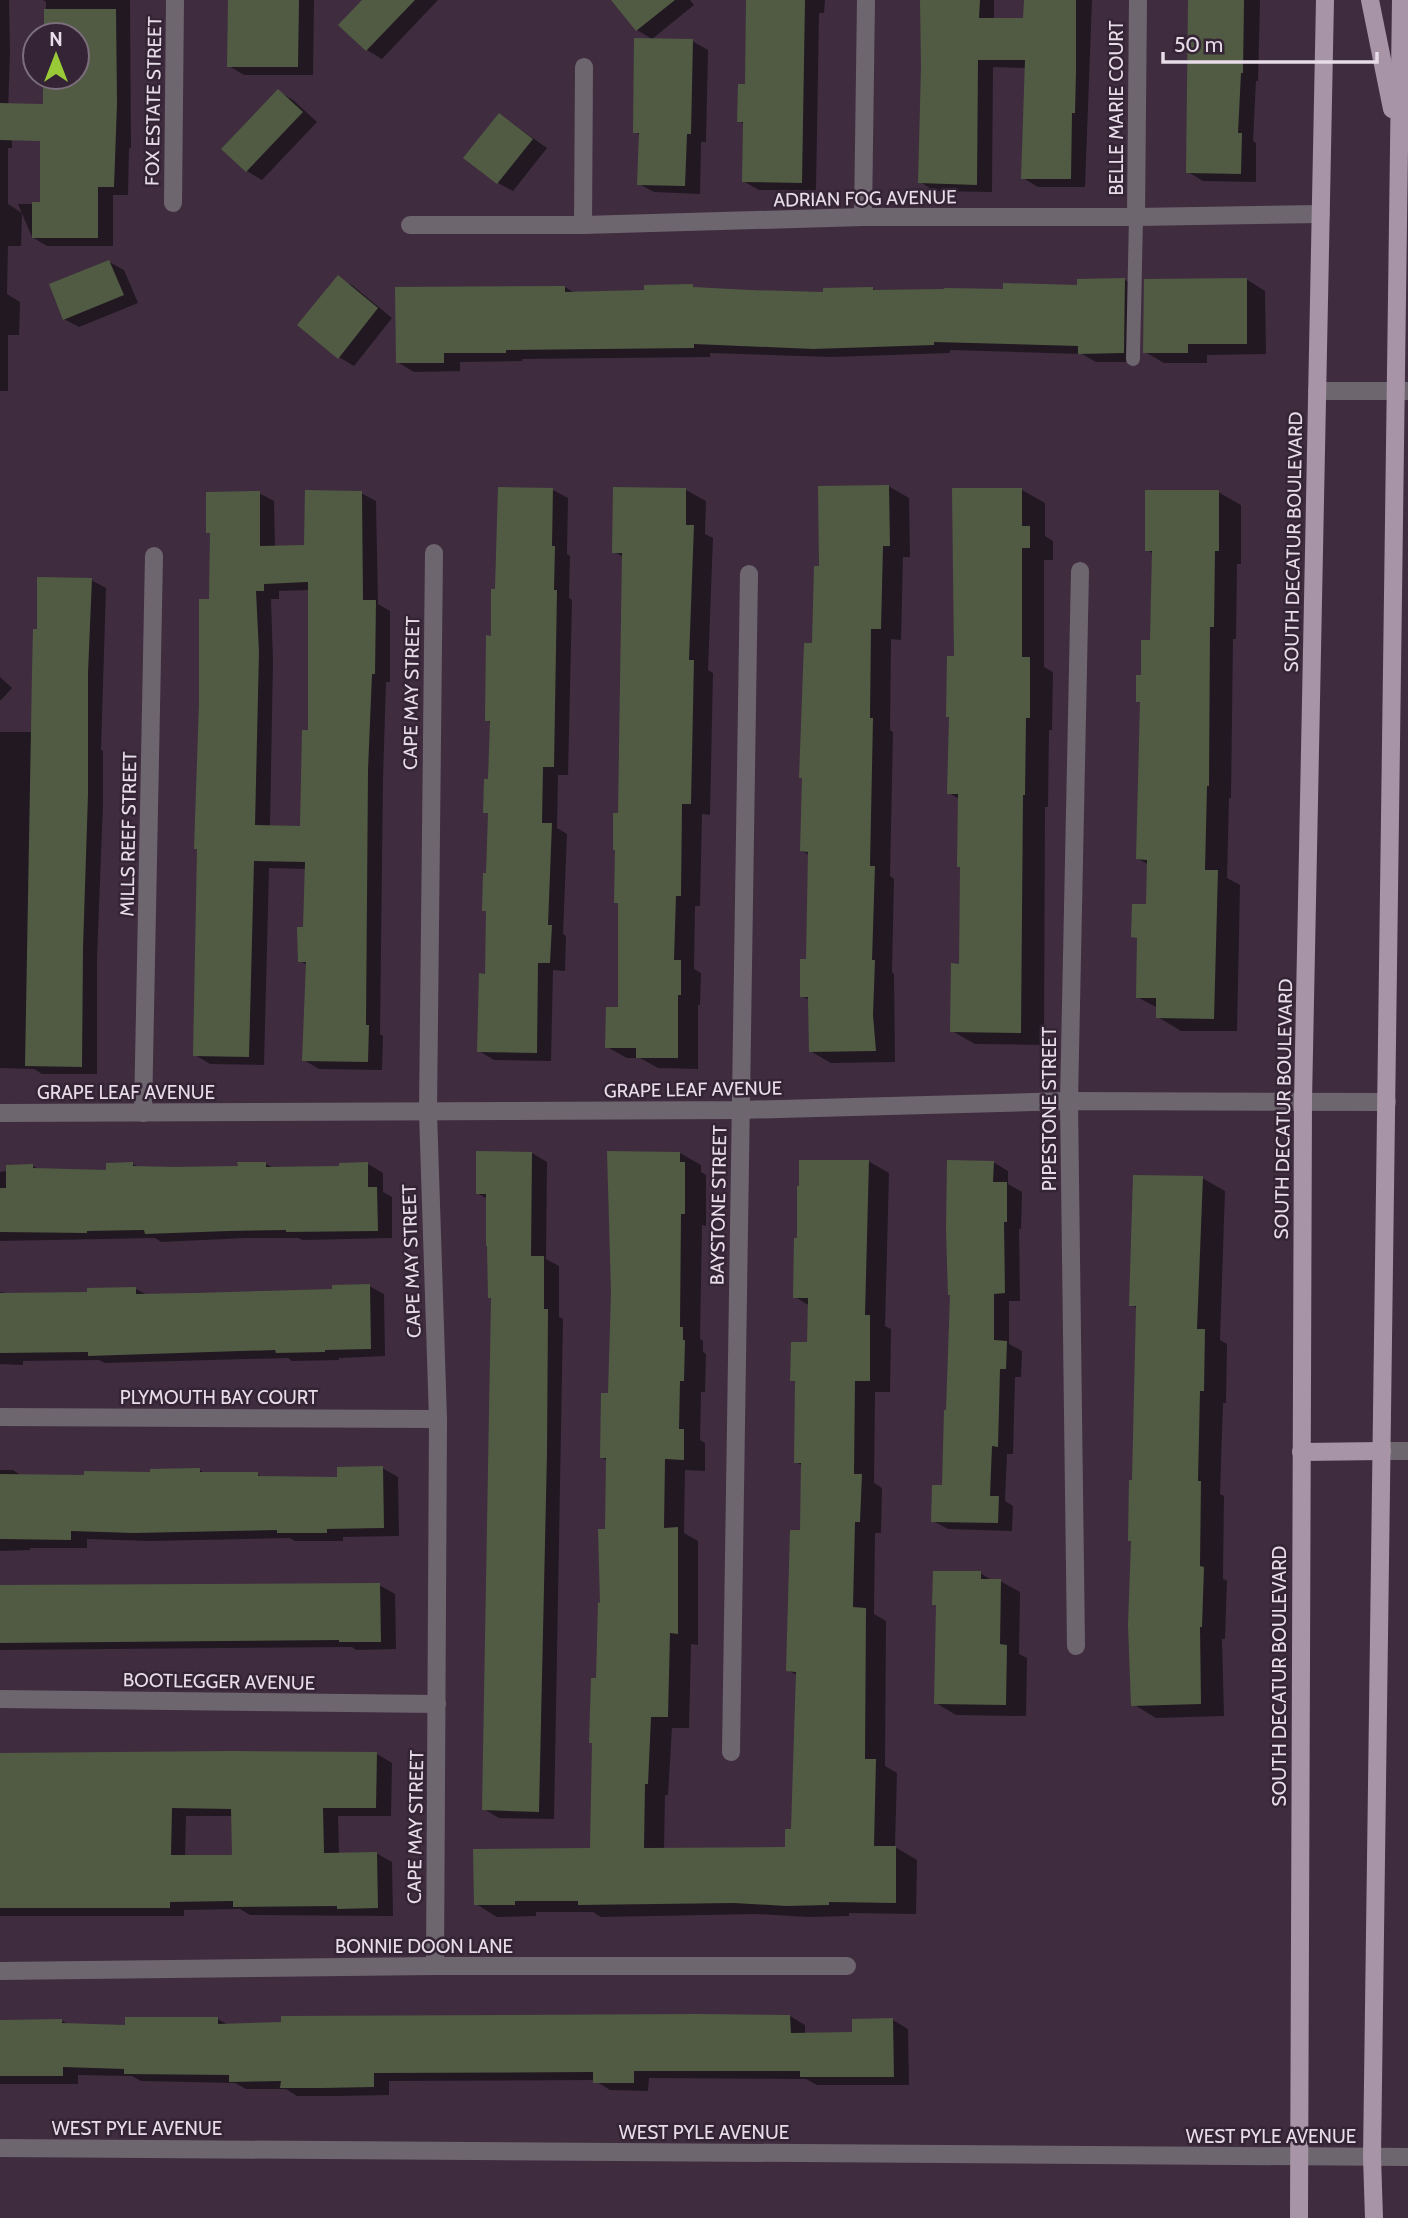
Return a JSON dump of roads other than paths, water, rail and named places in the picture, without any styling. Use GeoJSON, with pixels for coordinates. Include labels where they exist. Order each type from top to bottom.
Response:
{"type":"FeatureCollection","features":[{"type":"Feature","properties":{"kind":"main road","name":"SOUTH DECATUR BOULEVARD"},"geometry":{"type":"LineString","coordinates":[[1299,2218],[1303,1101],[1325,0]]}},
{"type":"Feature","properties":{"kind":"main road"},"geometry":{"type":"LineString","coordinates":[[1370,0],[1398,143]]}},
{"type":"Feature","properties":{"kind":"main road"},"geometry":{"type":"LineString","coordinates":[[1374,2218],[1372,2157],[1387,1102],[1402,391],[1398,143],[1401,0]]}},
{"type":"Feature","properties":{"kind":"main road"},"geometry":{"type":"LineString","coordinates":[[1301,1452],[1382,1451]]}},
{"type":"Feature","properties":{"kind":"street","name":"FOX ESTATE STREET"},"geometry":{"type":"LineString","coordinates":[[173,204],[175,0]]}},
{"type":"Feature","properties":{"kind":"street"},"geometry":{"type":"LineString","coordinates":[[863,217],[866,0]]}},
{"type":"Feature","properties":{"kind":"street","name":"BELLE MARIE COURT"},"geometry":{"type":"LineString","coordinates":[[1136,217],[1138,0]]}},
{"type":"Feature","properties":{"kind":"street"},"geometry":{"type":"LineString","coordinates":[[583,225],[584,67]]}},
{"type":"Feature","properties":{"kind":"street","name":"ADRIAN FOG AVENUE"},"geometry":{"type":"LineString","coordinates":[[410,225],[583,225],[863,217],[1321,214]]}},
{"type":"Feature","properties":{"kind":"street"},"geometry":{"type":"LineString","coordinates":[[1317,391],[1402,391]]}},
{"type":"Feature","properties":{"kind":"street","name":"CAPE MAY STREET"},"geometry":{"type":"LineString","coordinates":[[434,553],[428,1112],[438,1419],[435,1966]]}},
{"type":"Feature","properties":{"kind":"street","name":"MILLS REEF STREET"},"geometry":{"type":"LineString","coordinates":[[143,1113],[154,556]]}},
{"type":"Feature","properties":{"kind":"street","name":"PIPESTONE STREET"},"geometry":{"type":"LineString","coordinates":[[1076,1646],[1069,1101],[1080,571]]}},
{"type":"Feature","properties":{"kind":"street","name":"BAYSTONE STREET"},"geometry":{"type":"LineString","coordinates":[[731,1752],[749,574]]}},
{"type":"Feature","properties":{"kind":"street","name":"GRAPE LEAF AVENUE"},"geometry":{"type":"LineString","coordinates":[[0,1113],[740,1110],[1069,1101],[1387,1102]]}},
{"type":"Feature","properties":{"kind":"street","name":"PLYMOUTH BAY COURT"},"geometry":{"type":"LineString","coordinates":[[0,1417],[438,1419]]}},
{"type":"Feature","properties":{"kind":"street"},"geometry":{"type":"LineString","coordinates":[[1382,1451],[1408,1451]]}},
{"type":"Feature","properties":{"kind":"street","name":"BOOTLEGGER AVENUE"},"geometry":{"type":"LineString","coordinates":[[0,1699],[437,1704]]}},
{"type":"Feature","properties":{"kind":"street","name":"BONNIE DOON LANE"},"geometry":{"type":"LineString","coordinates":[[0,1971],[435,1966],[847,1966]]}},
{"type":"Feature","properties":{"kind":"street","name":"WEST PYLE AVENUE"},"geometry":{"type":"LineString","coordinates":[[0,2148],[1408,2157]]}},
{"type":"Feature","properties":{"kind":"lane"},"geometry":{"type":"LineString","coordinates":[[1133,359],[1136,217]]}}]}
